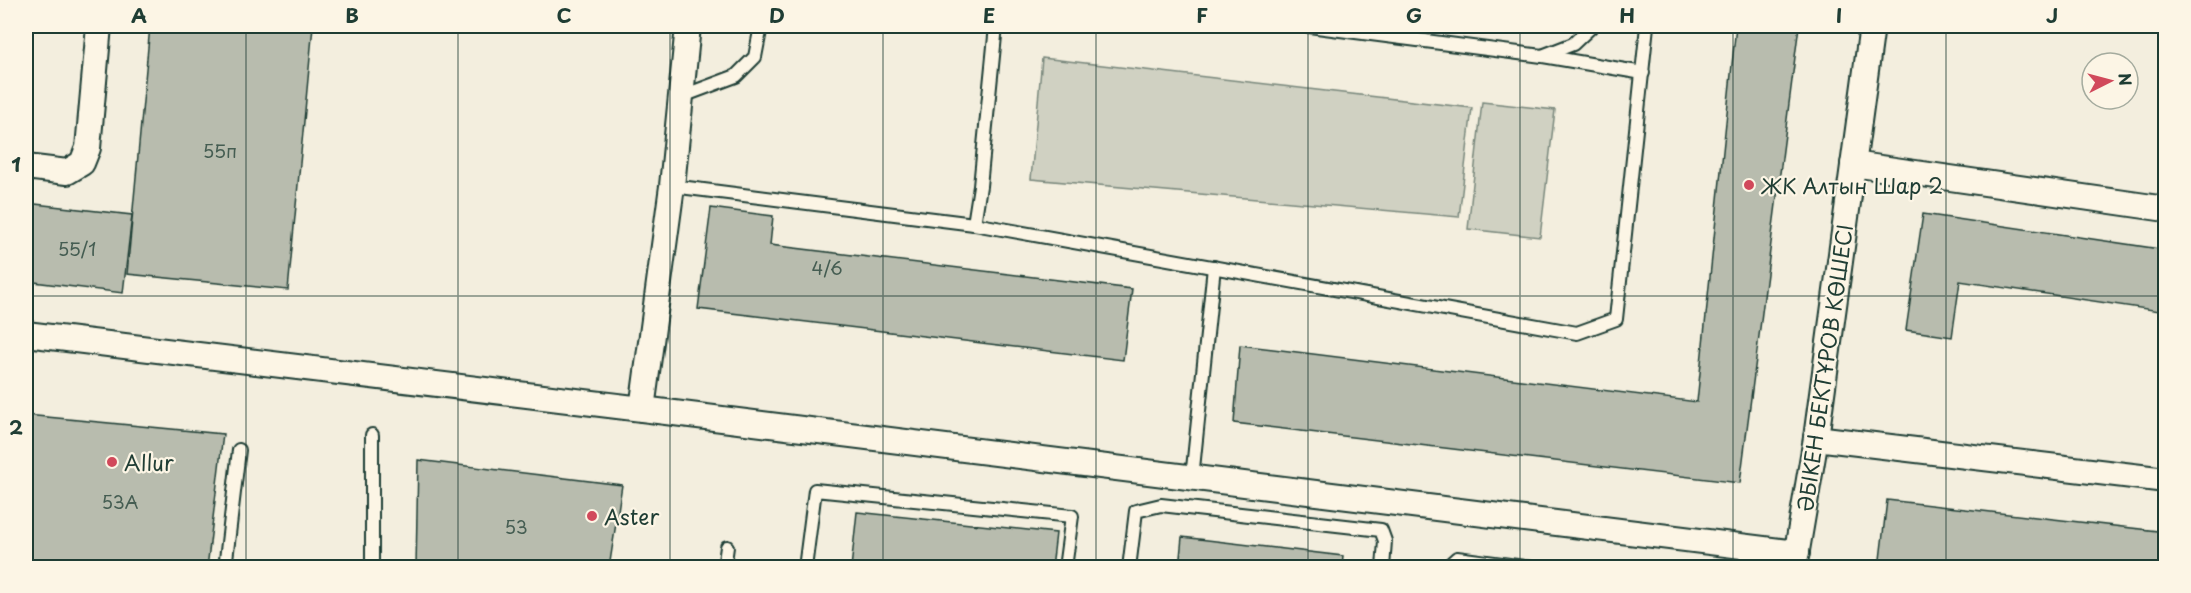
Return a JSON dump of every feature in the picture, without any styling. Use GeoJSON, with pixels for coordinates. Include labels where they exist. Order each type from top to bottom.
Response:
{"type":"FeatureCollection","features":[{"type":"Feature","properties":{"kind":"street"},"geometry":{"type":"LineString","coordinates":[[26,166],[68,172],[82,163],[88,148],[99,26]]}},
{"type":"Feature","properties":{"kind":"street"},"geometry":{"type":"LineString","coordinates":[[642,409],[672,186],[688,26]]}},
{"type":"Feature","properties":{"kind":"street","name":"ӘБІКЕН БЕКТҰРОВ КӨШЕСІ"},"geometry":{"type":"LineString","coordinates":[[1795,560],[1816,438],[1872,26]]}},
{"type":"Feature","properties":{"kind":"street"},"geometry":{"type":"LineString","coordinates":[[1853,165],[2166,209]]}},
{"type":"Feature","properties":{"kind":"street"},"geometry":{"type":"LineString","coordinates":[[26,334],[1192,478],[1795,560]]}},
{"type":"Feature","properties":{"kind":"street"},"geometry":{"type":"LineString","coordinates":[[1816,438],[2166,480]]}},
{"type":"Feature","properties":{"kind":"lane"},"geometry":{"type":"LineString","coordinates":[[680,96],[736,76],[755,57],[760,26]]}},
{"type":"Feature","properties":{"kind":"lane"},"geometry":{"type":"LineString","coordinates":[[974,224],[996,26]]}},
{"type":"Feature","properties":{"kind":"lane"},"geometry":{"type":"LineString","coordinates":[[1309,26],[1542,56],[1643,73]]}},
{"type":"Feature","properties":{"kind":"lane"},"geometry":{"type":"LineString","coordinates":[[1542,56],[1573,44],[1592,26]]}},
{"type":"Feature","properties":{"kind":"lane"},"geometry":{"type":"LineString","coordinates":[[672,186],[974,224],[1577,333],[1616,319],[1647,26]]}},
{"type":"Feature","properties":{"kind":"lane"},"geometry":{"type":"LineString","coordinates":[[1192,478],[1214,267]]}},
{"type":"Feature","properties":{"kind":"lane"},"geometry":{"type":"LineString","coordinates":[[372,435],[372,567]]}},
{"type":"Feature","properties":{"kind":"lane"},"geometry":{"type":"LineString","coordinates":[[225,567],[239,450]]}},
{"type":"Feature","properties":{"kind":"lane"},"geometry":{"type":"LineString","coordinates":[[805,567],[815,490],[1072,516],[1065,567]]}},
{"type":"Feature","properties":{"kind":"lane"},"geometry":{"type":"LineString","coordinates":[[1129,567],[1137,511],[1161,505],[1381,530],[1385,541],[1383,567]]}},
{"type":"Feature","properties":{"kind":"lane"},"geometry":{"type":"LineString","coordinates":[[724,567],[727,547]]}},
{"type":"Feature","properties":{"kind":"lane"},"geometry":{"type":"LineString","coordinates":[[1446,567],[1457,558],[1532,567]]}},
{"type":"Feature","properties":{"kind":"shaded area"},"geometry":{"type":"Polygon","coordinates":[[[1042,58],[1472,108],[1459,217],[1031,179],[1042,58]]]}},
{"type":"Feature","properties":{"kind":"shaded area"},"geometry":{"type":"Polygon","coordinates":[[[1482,102],[1555,110],[1540,237],[1468,229],[1482,102]]]}},
{"type":"Feature","properties":{"kind":"building"},"geometry":{"type":"Polygon","coordinates":[[[150,26],[313,26],[288,290],[127,274],[150,26]]]}},
{"type":"Feature","properties":{"kind":"building","name":"ЖК Алтын Шар 2"},"geometry":{"type":"Polygon","coordinates":[[[1736,26],[1799,26],[1740,483],[1234,423],[1240,345],[1697,402],[1736,26]]]}},
{"type":"Feature","properties":{"kind":"building"},"geometry":{"type":"Polygon","coordinates":[[[26,203],[132,215],[123,293],[26,281],[26,203]]]}},
{"type":"Feature","properties":{"kind":"building"},"geometry":{"type":"Polygon","coordinates":[[[711,208],[773,216],[770,245],[1132,289],[1123,360],[698,309],[711,208]]]}},
{"type":"Feature","properties":{"kind":"building"},"geometry":{"type":"Polygon","coordinates":[[[1923,214],[2166,250],[2166,312],[1960,281],[1952,337],[1906,330],[1923,214]]]}},
{"type":"Feature","properties":{"kind":"building"},"geometry":{"type":"Polygon","coordinates":[[[26,415],[223,434],[207,568],[26,568],[26,415]]]}},
{"type":"Feature","properties":{"kind":"building"},"geometry":{"type":"Polygon","coordinates":[[[418,460],[622,485],[609,568],[416,568],[418,460]]]}},
{"type":"Feature","properties":{"kind":"building"},"geometry":{"type":"Polygon","coordinates":[[[1887,500],[2166,532],[2166,568],[1879,568],[1887,500]]]}},
{"type":"Feature","properties":{"kind":"building"},"geometry":{"type":"Polygon","coordinates":[[[857,512],[1056,533],[1052,568],[851,568],[857,512]]]}},
{"type":"Feature","properties":{"kind":"building"},"geometry":{"type":"Polygon","coordinates":[[[1182,537],[1343,556],[1342,568],[1179,568],[1182,537]]]}},
{"type":"Feature","properties":{"kind":"place","name":"ЖК Алтын Шар 2"},"geometry":{"type":"Point","coordinates":[1749,185]}},
{"type":"Feature","properties":{"kind":"place","name":"Allur"},"geometry":{"type":"Point","coordinates":[112,462]}},
{"type":"Feature","properties":{"kind":"place","name":"Aster"},"geometry":{"type":"Point","coordinates":[592,516]}}]}
